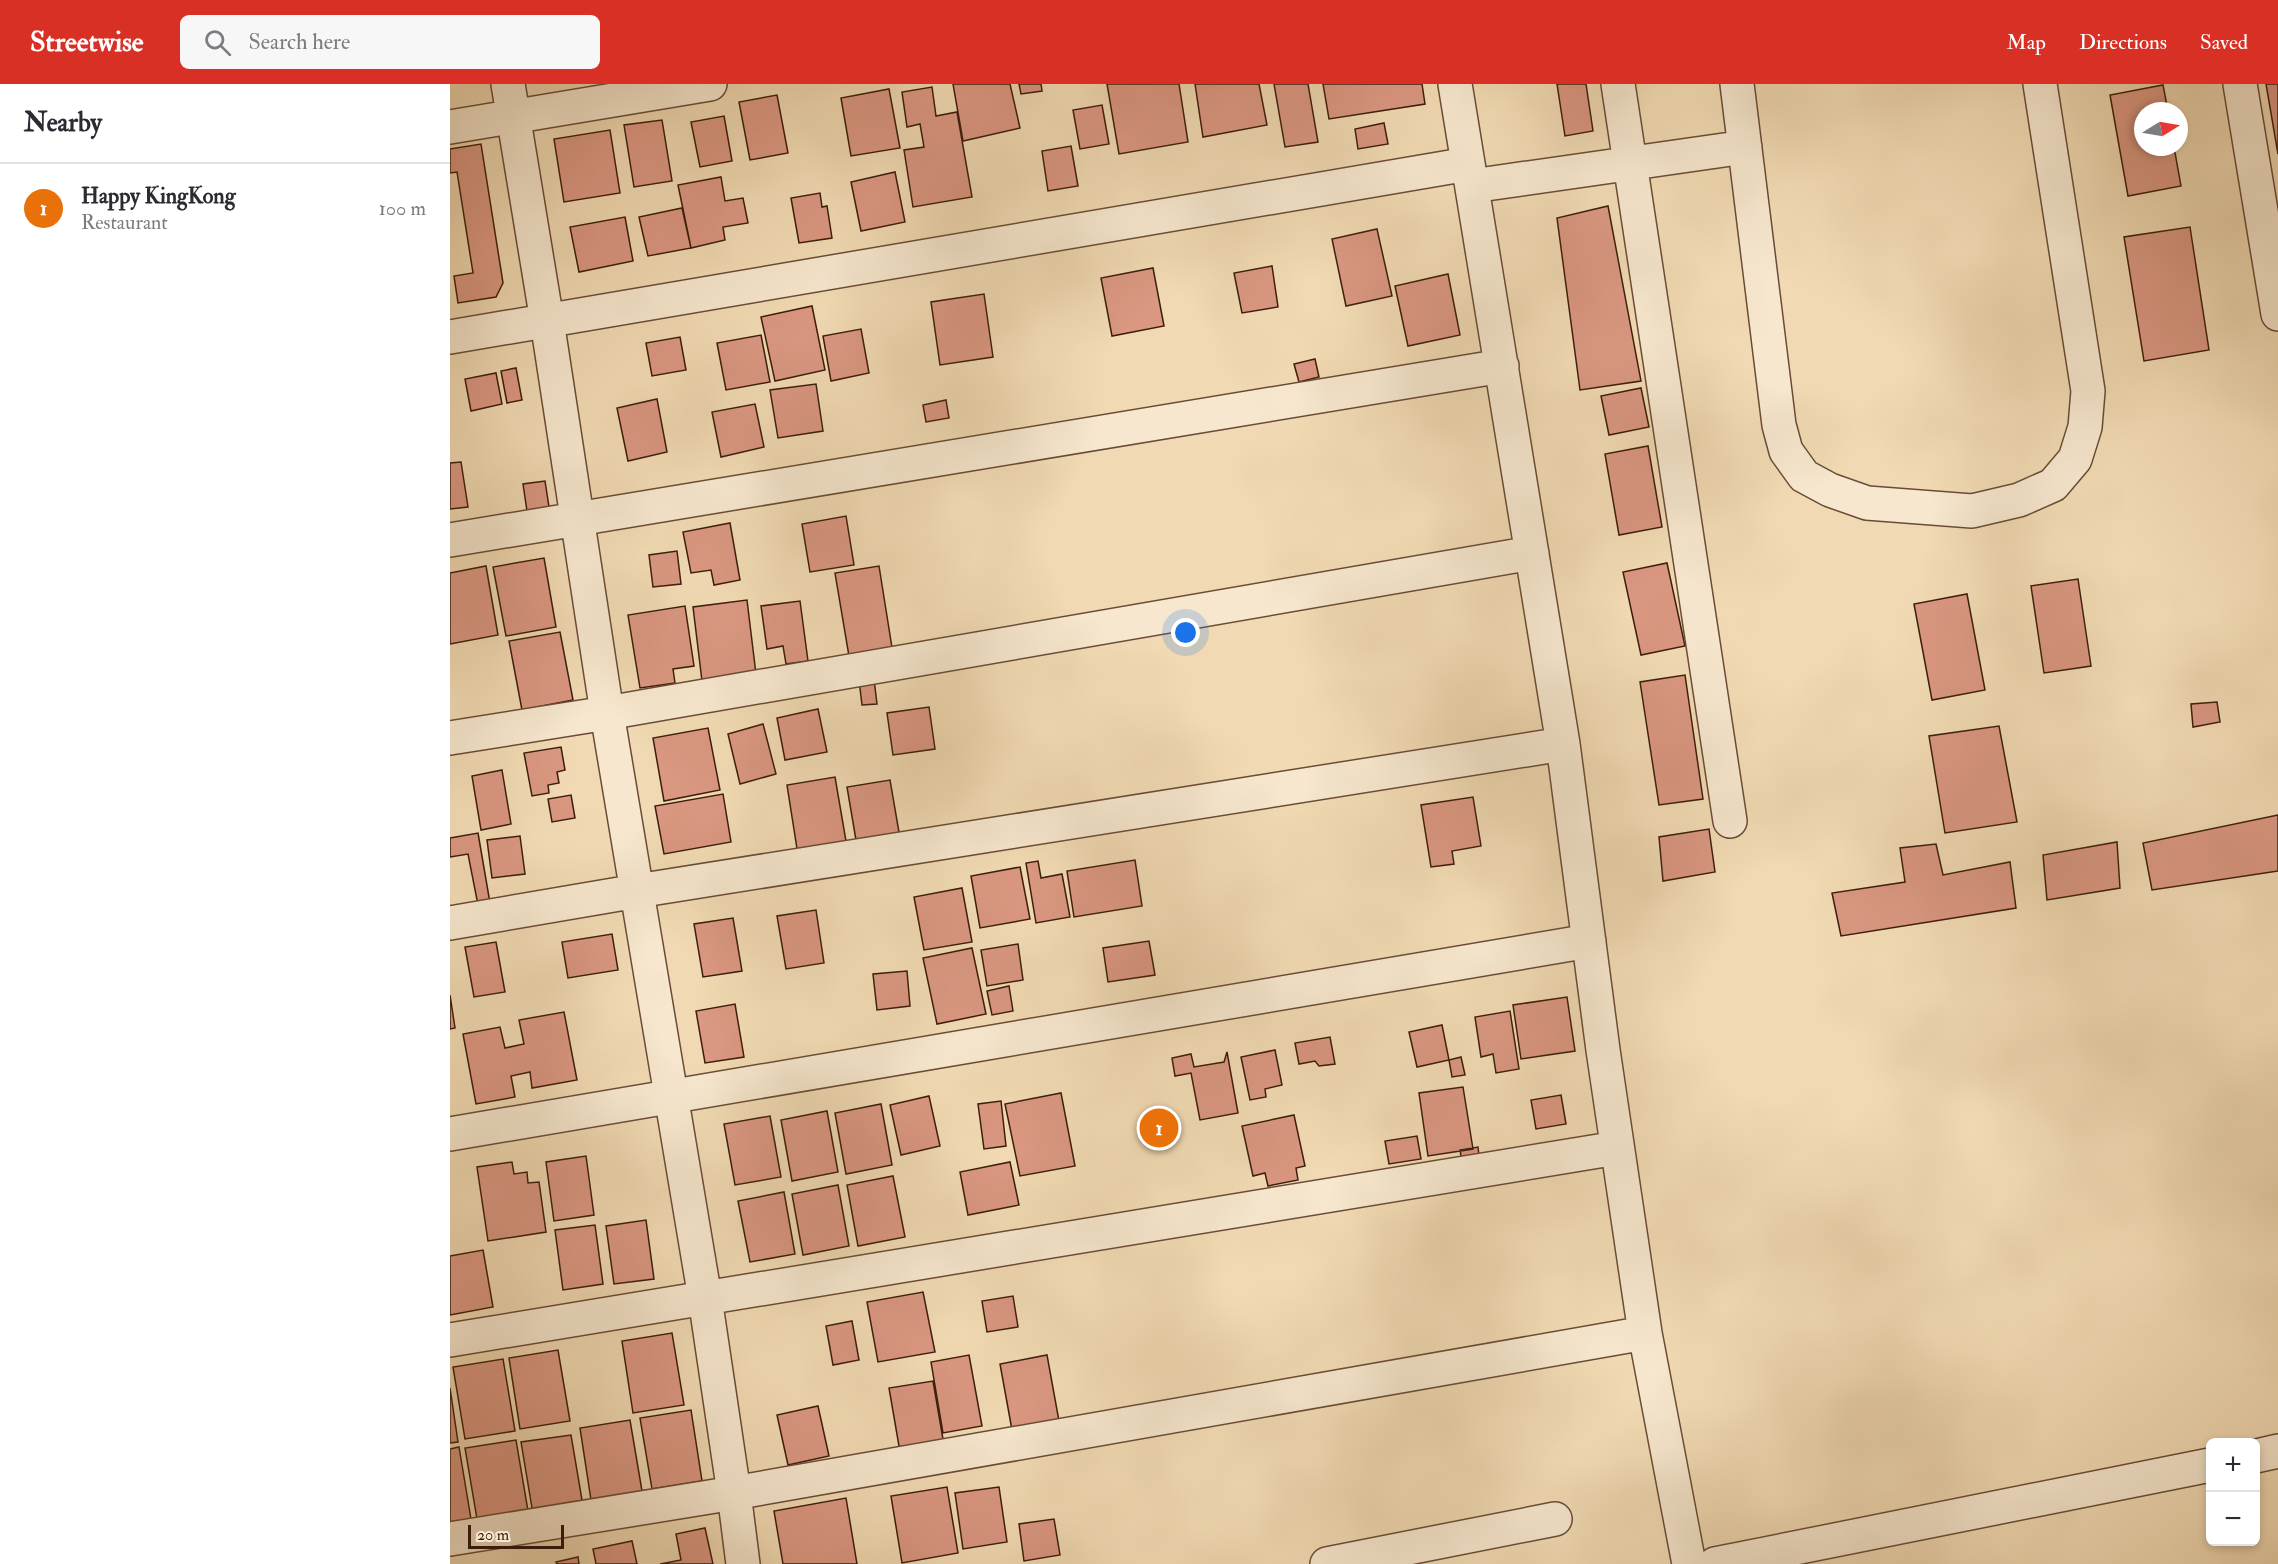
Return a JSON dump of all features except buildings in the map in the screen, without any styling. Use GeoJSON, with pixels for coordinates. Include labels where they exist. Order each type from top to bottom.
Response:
{"type":"FeatureCollection","features":[{"type":"Feature","properties":{"kind":"street"},"geometry":{"type":"LineString","coordinates":[[508,84],[547,321],[575,519],[705,1298],[735,1493],[743,1564]]}},
{"type":"Feature","properties":{"kind":"street"},"geometry":{"type":"LineString","coordinates":[[450,127],[710,84]]}},
{"type":"Feature","properties":{"kind":"street"},"geometry":{"type":"LineString","coordinates":[[1455,84],[1563,744],[1588,941],[1645,1333],[1689,1564]]}},
{"type":"Feature","properties":{"kind":"street"},"geometry":{"type":"LineString","coordinates":[[1618,84],[1730,821]]}},
{"type":"Feature","properties":{"kind":"street"},"geometry":{"type":"LineString","coordinates":[[1737,84],[1779,425],[1786,451],[1804,476],[1830,490],[1868,503],[1972,511],[2019,501],[2053,485],[2075,459],[2085,427],[2088,391],[2040,84]]}},
{"type":"Feature","properties":{"kind":"street"},"geometry":{"type":"LineString","coordinates":[[2240,84],[2278,314]]}},
{"type":"Feature","properties":{"kind":"street"},"geometry":{"type":"LineString","coordinates":[[450,336],[1470,175],[1630,163],[1745,147]]}},
{"type":"Feature","properties":{"kind":"street"},"geometry":{"type":"LineString","coordinates":[[450,540],[1502,366]]}},
{"type":"Feature","properties":{"kind":"street"},"geometry":{"type":"LineString","coordinates":[[450,738],[607,713],[1532,553]]}},
{"type":"Feature","properties":{"kind":"street"},"geometry":{"type":"LineString","coordinates":[[450,923],[1563,744]]}},
{"type":"Feature","properties":{"kind":"street"},"geometry":{"type":"LineString","coordinates":[[450,1134],[1588,941]]}},
{"type":"Feature","properties":{"kind":"street"},"geometry":{"type":"LineString","coordinates":[[450,1340],[1617,1148]]}},
{"type":"Feature","properties":{"kind":"street"},"geometry":{"type":"LineString","coordinates":[[450,1539],[735,1493],[1645,1333]]}},
{"type":"Feature","properties":{"kind":"street"},"geometry":{"type":"LineString","coordinates":[[2260,1455],[2278,1451]]}},
{"type":"Feature","properties":{"kind":"street"},"geometry":{"type":"LineString","coordinates":[[1715,1564],[2206,1466]]}},
{"type":"Feature","properties":{"kind":"street"},"geometry":{"type":"LineString","coordinates":[[1327,1564],[1556,1519]]}},
{"type":"Feature","properties":{"kind":"place","name":"Happy KingKong"},"geometry":{"type":"Point","coordinates":[1159,1128]}}]}
